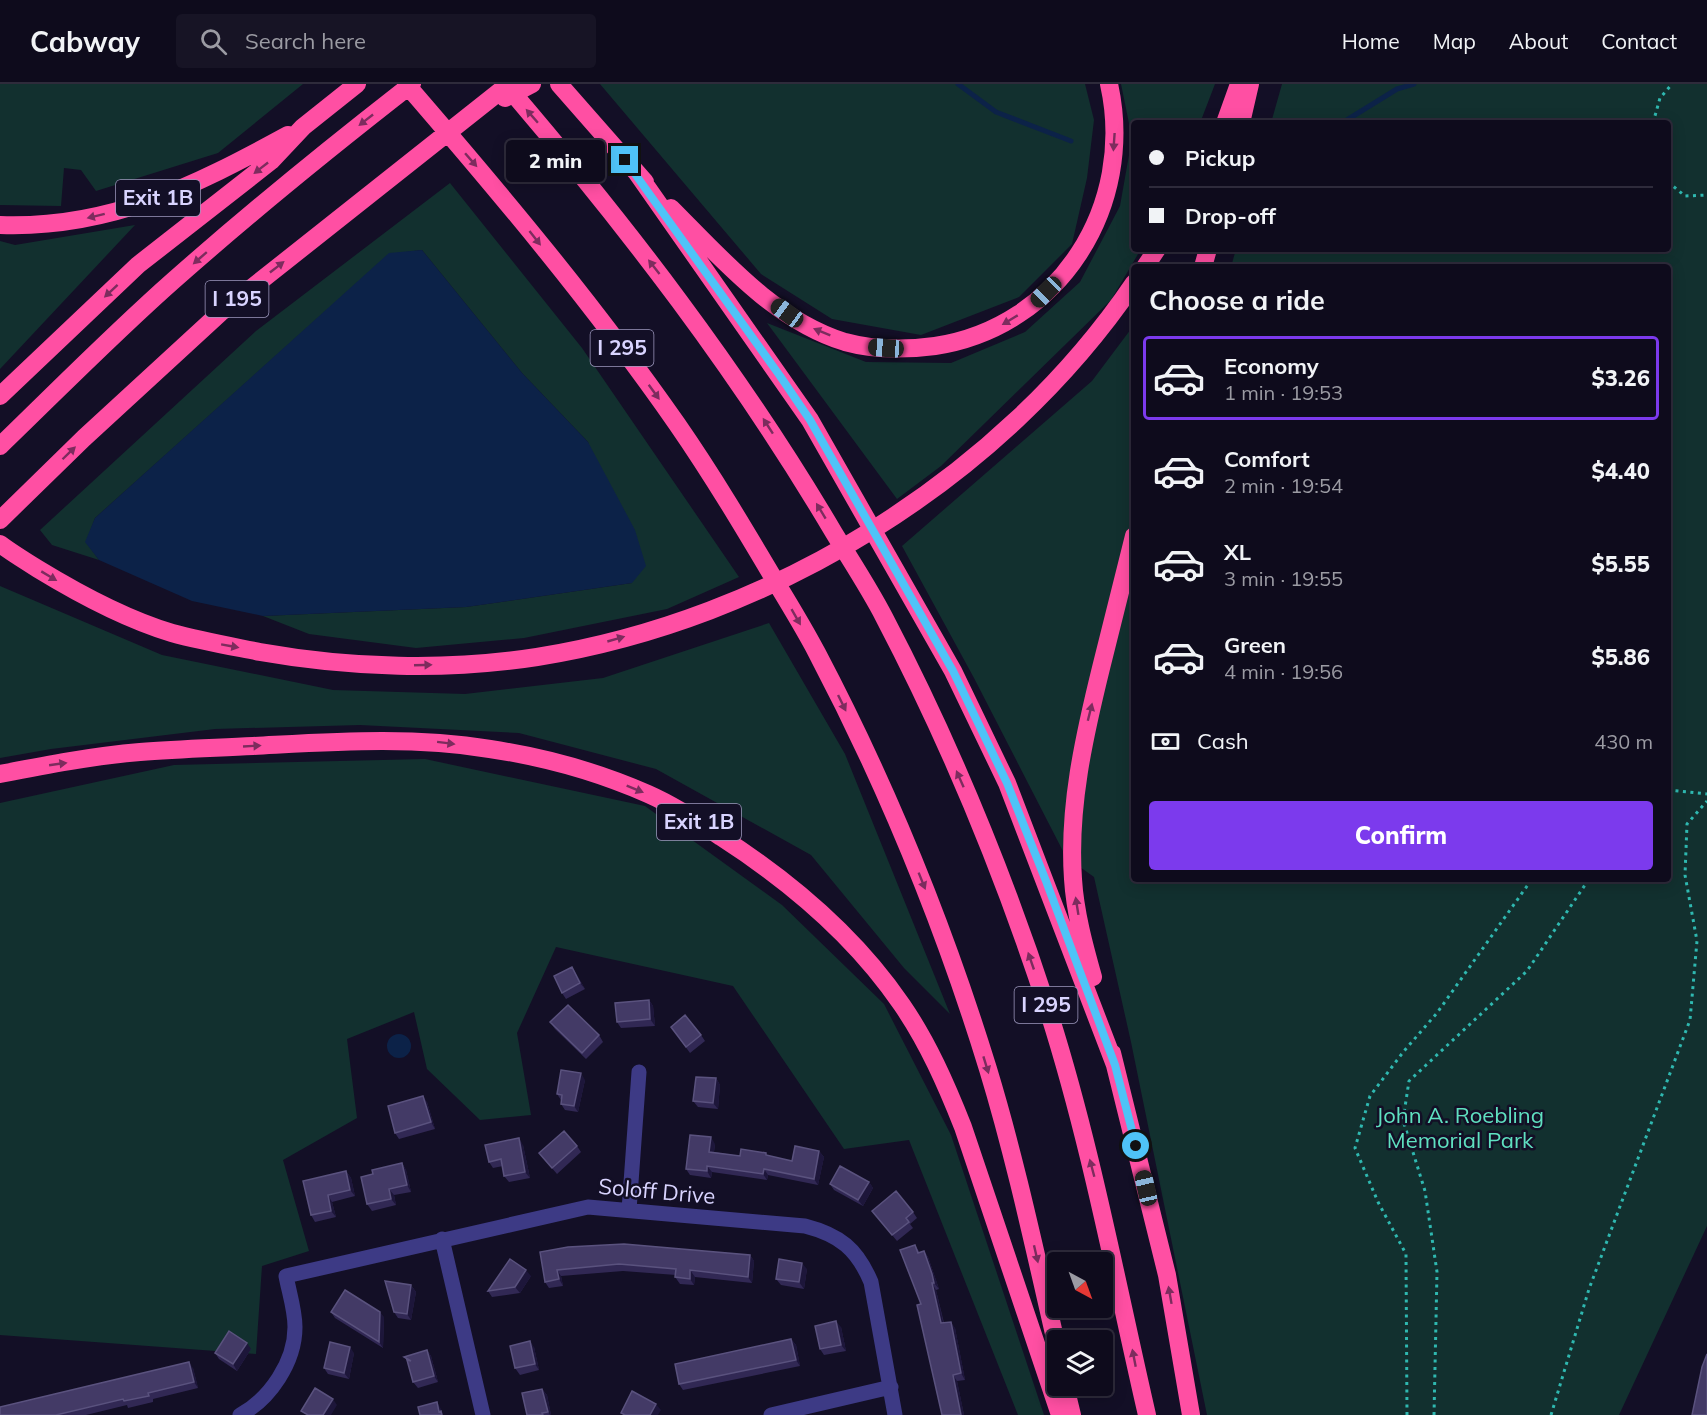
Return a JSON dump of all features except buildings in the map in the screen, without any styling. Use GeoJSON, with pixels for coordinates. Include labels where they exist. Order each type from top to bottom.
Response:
{"type":"FeatureCollection","features":[{"type":"Feature","properties":{"kind":"highway"},"geometry":{"type":"LineString","coordinates":[[0,396],[138,266],[271,161],[303,127],[357,84]]}},
{"type":"Feature","properties":{"kind":"highway","name":"I 295"},"geometry":{"type":"LineString","coordinates":[[406,84],[499,192],[679,426],[735,512],[816,651],[871,763],[910,850],[964,995],[1010,1149],[1053,1330]]}},
{"type":"Feature","properties":{"kind":"highway","name":"I 195"},"geometry":{"type":"LineString","coordinates":[[0,446],[172,281],[282,186],[412,84]]}},
{"type":"Feature","properties":{"kind":"highway","name":"I 295"},"geometry":{"type":"LineString","coordinates":[[507,84],[692,317],[740,384],[800,475],[883,615],[944,742],[977,818],[1008,894],[1048,1011],[1072,1090],[1097,1186],[1147,1415]]}},
{"type":"Feature","properties":{"kind":"highway","name":"I 195"},"geometry":{"type":"LineString","coordinates":[[0,520],[220,313],[507,84]]}},
{"type":"Feature","properties":{"kind":"highway"},"geometry":{"type":"LineString","coordinates":[[461,121],[532,84]]}},
{"type":"Feature","properties":{"kind":"highway"},"geometry":{"type":"LineString","coordinates":[[559,84],[637,173],[746,282],[787,313],[814,329],[845,342],[901,349],[953,343],[982,335],[1008,322],[1036,303],[1077,258],[1102,210],[1112,166],[1115,130],[1109,84]]}},
{"type":"Feature","properties":{"kind":"highway"},"geometry":{"type":"LineString","coordinates":[[1226,120],[1239,84]]}},
{"type":"Feature","properties":{"kind":"highway"},"geometry":{"type":"LineString","coordinates":[[1242,120],[1250,84]]}},
{"type":"Feature","properties":{"kind":"highway","name":"Exit 1B"},"geometry":{"type":"LineString","coordinates":[[0,225],[34,226],[68,223],[167,195],[211,177],[303,127]]}},
{"type":"Feature","properties":{"kind":"highway"},"geometry":{"type":"LineString","coordinates":[[637,173],[780,376],[833,461],[963,691],[1007,783],[1115,1065]]}},
{"type":"Feature","properties":{"kind":"highway"},"geometry":{"type":"LineString","coordinates":[[0,544],[63,584],[122,613],[169,632],[220,645],[282,656],[345,663],[408,666],[470,664],[536,657],[602,643],[716,608],[800,572],[867,533],[917,500],[983,450],[1043,394],[1084,349],[1131,287]]}},
{"type":"Feature","properties":{"kind":"highway"},"geometry":{"type":"LineString","coordinates":[[1131,548],[1086,729],[1073,825],[1073,879],[1079,918],[1167,1275],[1191,1415]]}},
{"type":"Feature","properties":{"kind":"highway","name":"Exit 1B"},"geometry":{"type":"LineString","coordinates":[[0,774],[139,752],[371,740],[430,742],[489,748],[582,770],[650,795],[701,824],[797,891],[839,929],[875,969],[926,1044],[946,1084],[963,1127],[1060,1415]]}},
{"type":"Feature","properties":{"kind":"highway"},"geometry":{"type":"LineString","coordinates":[[1067,1396],[1072,1415]]}},
{"type":"Feature","properties":{"kind":"street"},"geometry":{"type":"LineString","coordinates":[[629,1210],[639,1072]]}},
{"type":"Feature","properties":{"kind":"street","name":"Soloff Drive"},"geometry":{"type":"LineString","coordinates":[[240,1415],[261,1400],[274,1386],[285,1367],[292,1347],[295,1327],[286,1276],[588,1207],[805,1226],[838,1238],[853,1250],[864,1264],[871,1282],[895,1415]]}},
{"type":"Feature","properties":{"kind":"street"},"geometry":{"type":"LineString","coordinates":[[442,1239],[483,1415]]}},
{"type":"Feature","properties":{"kind":"street"},"geometry":{"type":"LineString","coordinates":[[771,1415],[891,1387]]}},
{"type":"Feature","properties":{"kind":"path"},"geometry":{"type":"LineString","coordinates":[[1654,120],[1660,98],[1672,84]]}},
{"type":"Feature","properties":{"kind":"path"},"geometry":{"type":"LineString","coordinates":[[1671,185],[1684,196],[1707,195]]}},
{"type":"Feature","properties":{"kind":"path"},"geometry":{"type":"LineString","coordinates":[[1671,791],[1707,794]]}},
{"type":"Feature","properties":{"kind":"path"},"geometry":{"type":"LineString","coordinates":[[1551,1415],[1589,1288],[1690,1020],[1697,940],[1685,875],[1687,824],[1707,801]]}},
{"type":"Feature","properties":{"kind":"path"},"geometry":{"type":"LineString","coordinates":[[1407,1415],[1406,1254],[1378,1202],[1355,1148],[1370,1096],[1404,1051],[1437,1013],[1530,882]]}},
{"type":"Feature","properties":{"kind":"path"},"geometry":{"type":"LineString","coordinates":[[1434,1415],[1437,1272],[1425,1191],[1403,1120],[1409,1081],[1527,971],[1587,882]]}},
{"type":"Feature","properties":{"kind":"green space"},"geometry":{"type":"Polygon","coordinates":[[[0,84],[303,84],[218,153],[96,191],[81,170],[64,168],[61,206],[0,205],[0,84]]]}},
{"type":"Feature","properties":{"kind":"green space"},"geometry":{"type":"Polygon","coordinates":[[[600,84],[1085,84],[1094,120],[1087,178],[1072,244],[1019,297],[921,335],[832,319],[761,274],[600,84]]]}},
{"type":"Feature","properties":{"kind":"green space"},"geometry":{"type":"Polygon","coordinates":[[[1121,84],[1215,84],[1201,120],[1131,120],[1131,133],[1121,84]]]}},
{"type":"Feature","properties":{"kind":"green space","name":"John A. Roebling Memorial Park"},"geometry":{"type":"Polygon","coordinates":[[[1282,84],[1707,84],[1707,1226],[1619,1415],[1207,1415],[1131,1042],[1094,877],[1066,857],[974,678],[902,546],[1092,381],[1131,329],[1131,882],[1671,882],[1671,264],[1232,264],[1235,252],[1671,252],[1671,120],[1272,120],[1282,84]]]}},
{"type":"Feature","properties":{"kind":"green space"},"geometry":{"type":"Polygon","coordinates":[[[1131,144],[1131,252],[1139,252],[1111,300],[941,466],[897,499],[767,323],[866,362],[951,363],[1025,332],[1080,282],[1120,206],[1131,144]]]}},
{"type":"Feature","properties":{"kind":"green space"},"geometry":{"type":"Polygon","coordinates":[[[450,183],[582,348],[739,577],[667,609],[524,638],[416,648],[309,634],[263,616],[466,607],[632,583],[588,442],[522,373],[422,250],[389,254],[95,518],[86,542],[99,560],[52,545],[40,530],[256,331],[450,183]]]}},
{"type":"Feature","properties":{"kind":"green space"},"geometry":{"type":"Polygon","coordinates":[[[135,225],[0,369],[0,241],[15,245],[135,225]]]}},
{"type":"Feature","properties":{"kind":"green space"},"geometry":{"type":"Polygon","coordinates":[[[0,586],[162,655],[333,690],[465,694],[603,678],[769,623],[845,754],[950,1014],[904,968],[811,855],[656,769],[519,733],[360,725],[215,729],[51,749],[0,758],[0,586]]]}},
{"type":"Feature","properties":{"kind":"green space"},"geometry":{"type":"Polygon","coordinates":[[[425,759],[645,806],[782,905],[884,1004],[951,1135],[1044,1415],[1018,1415],[909,1140],[844,1149],[733,986],[556,947],[517,1033],[531,1115],[480,1120],[427,1069],[414,1012],[347,1039],[357,1118],[283,1160],[309,1251],[262,1266],[256,1354],[0,1335],[0,803],[174,765],[425,759]]]}},
{"type":"Feature","properties":{"kind":"water"},"geometry":{"type":"Polygon","coordinates":[[[422,250],[522,373],[588,442],[635,530],[646,566],[632,583],[466,607],[263,616],[192,601],[99,560],[85,542],[95,518],[389,253],[422,250]]]}},
{"type":"Feature","properties":{"kind":"water"},"geometry":{"type":"Polygon","coordinates":[[[399,1034],[407,1038],[411,1046],[407,1054],[399,1058],[391,1054],[387,1046],[391,1038],[399,1034]]]}},
{"type":"Feature","properties":{"kind":"waterway"},"geometry":{"type":"LineString","coordinates":[[958,84],[996,112],[1071,141]]}},
{"type":"Feature","properties":{"kind":"waterway"},"geometry":{"type":"LineString","coordinates":[[1347,120],[1397,89],[1414,84]]}},
{"type":"Feature","properties":{"kind":"route"},"geometry":{"type":"LineString","coordinates":[[625,160],[637,173],[810,420],[953,671],[1007,783],[1046,881],[1115,1065],[1136,1146]]}}]}
